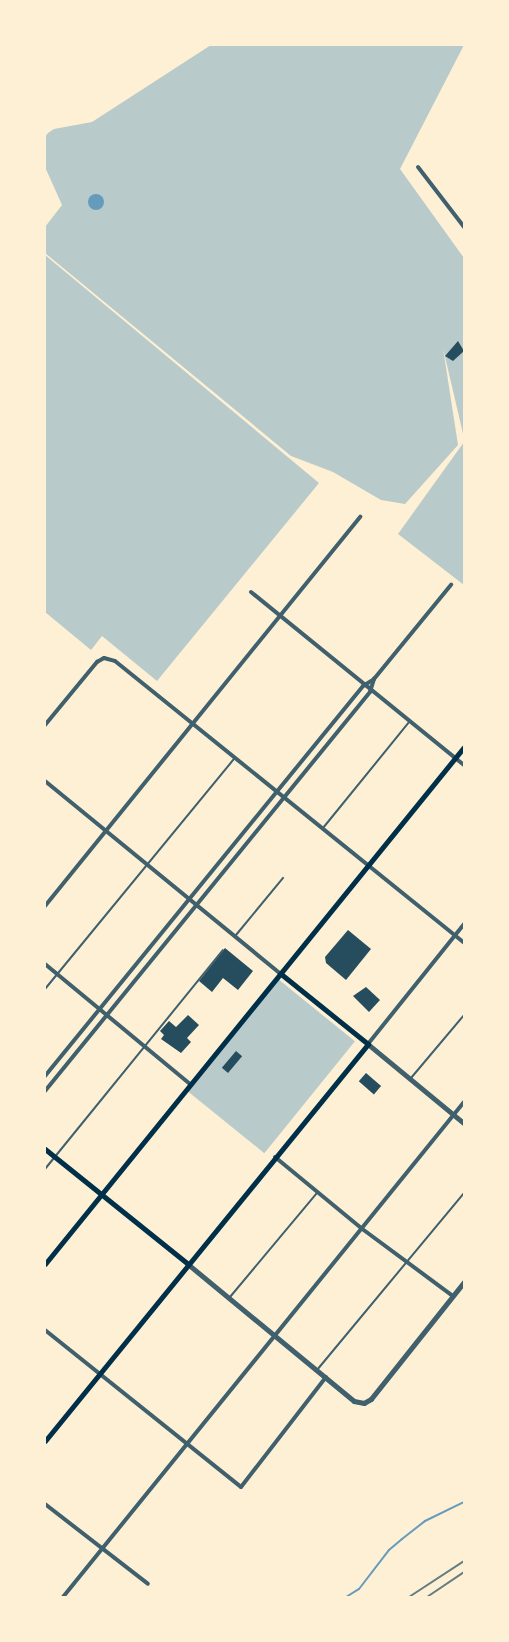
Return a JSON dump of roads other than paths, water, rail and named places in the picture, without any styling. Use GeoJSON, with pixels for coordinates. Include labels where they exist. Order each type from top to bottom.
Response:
{"type":"FeatureCollection","features":[{"type":"Feature","properties":{"kind":"main road"},"geometry":{"type":"LineString","coordinates":[[45,1264],[464,747]]}},
{"type":"Feature","properties":{"kind":"main road"},"geometry":{"type":"LineString","coordinates":[[45,1441],[368,1044],[281,974]]}},
{"type":"Feature","properties":{"kind":"main road"},"geometry":{"type":"LineString","coordinates":[[45,1149],[188,1264]]}},
{"type":"Feature","properties":{"kind":"street"},"geometry":{"type":"LineString","coordinates":[[418,167],[464,227]]}},
{"type":"Feature","properties":{"kind":"street"},"geometry":{"type":"LineString","coordinates":[[45,906],[192,722],[360,517]]}},
{"type":"Feature","properties":{"kind":"street"},"geometry":{"type":"LineString","coordinates":[[45,1076],[363,686],[374,679],[451,585]]}},
{"type":"Feature","properties":{"kind":"street"},"geometry":{"type":"LineString","coordinates":[[251,592],[279,618],[464,766]]}},
{"type":"Feature","properties":{"kind":"street"},"geometry":{"type":"LineString","coordinates":[[45,724],[101,659],[115,661],[464,943]]}},
{"type":"Feature","properties":{"kind":"street"},"geometry":{"type":"LineString","coordinates":[[45,1090],[370,692],[374,679]]}},
{"type":"Feature","properties":{"kind":"street"},"geometry":{"type":"LineString","coordinates":[[45,781],[281,974]]}},
{"type":"Feature","properties":{"kind":"street"},"geometry":{"type":"LineString","coordinates":[[464,924],[368,1044],[464,1123]]}},
{"type":"Feature","properties":{"kind":"street"},"geometry":{"type":"LineString","coordinates":[[45,964],[190,1083]]}},
{"type":"Feature","properties":{"kind":"street"},"geometry":{"type":"LineString","coordinates":[[63,1597],[464,1102]]}},
{"type":"Feature","properties":{"kind":"street"},"geometry":{"type":"LineString","coordinates":[[275,1157],[361,1228],[453,1296]]}},
{"type":"Feature","properties":{"kind":"street"},"geometry":{"type":"LineString","coordinates":[[188,1264],[274,1337],[354,1401],[364,1403],[371,1399],[464,1282]]}},
{"type":"Feature","properties":{"kind":"street"},"geometry":{"type":"LineString","coordinates":[[45,1330],[98,1375],[241,1487],[326,1378]]}},
{"type":"Feature","properties":{"kind":"street"},"geometry":{"type":"LineString","coordinates":[[45,1504],[148,1584]]}},
{"type":"Feature","properties":{"kind":"lane"},"geometry":{"type":"LineString","coordinates":[[322,828],[409,722]]}},
{"type":"Feature","properties":{"kind":"lane"},"geometry":{"type":"LineString","coordinates":[[45,989],[236,757]]}},
{"type":"Feature","properties":{"kind":"lane"},"geometry":{"type":"LineString","coordinates":[[234,937],[283,878]]}},
{"type":"Feature","properties":{"kind":"lane"},"geometry":{"type":"LineString","coordinates":[[45,1169],[223,950]]}},
{"type":"Feature","properties":{"kind":"lane"},"geometry":{"type":"LineString","coordinates":[[410,1079],[464,1014]]}},
{"type":"Feature","properties":{"kind":"lane"},"geometry":{"type":"LineString","coordinates":[[229,1299],[317,1192]]}},
{"type":"Feature","properties":{"kind":"lane"},"geometry":{"type":"LineString","coordinates":[[317,1370],[464,1193]]}},
{"type":"Feature","properties":{"kind":"water"},"geometry":{"type":"Polygon","coordinates":[[[96,194],[104,202],[96,210],[88,202],[96,194]]]}},
{"type":"Feature","properties":{"kind":"waterway"},"geometry":{"type":"LineString","coordinates":[[346,1597],[359,1589],[389,1550],[402,1539],[425,1521],[464,1502]]}},
{"type":"Feature","properties":{"kind":"railway"},"geometry":{"type":"LineString","coordinates":[[409,1597],[464,1561]]}},
{"type":"Feature","properties":{"kind":"railway"},"geometry":{"type":"LineString","coordinates":[[427,1597],[464,1572]]}}]}
